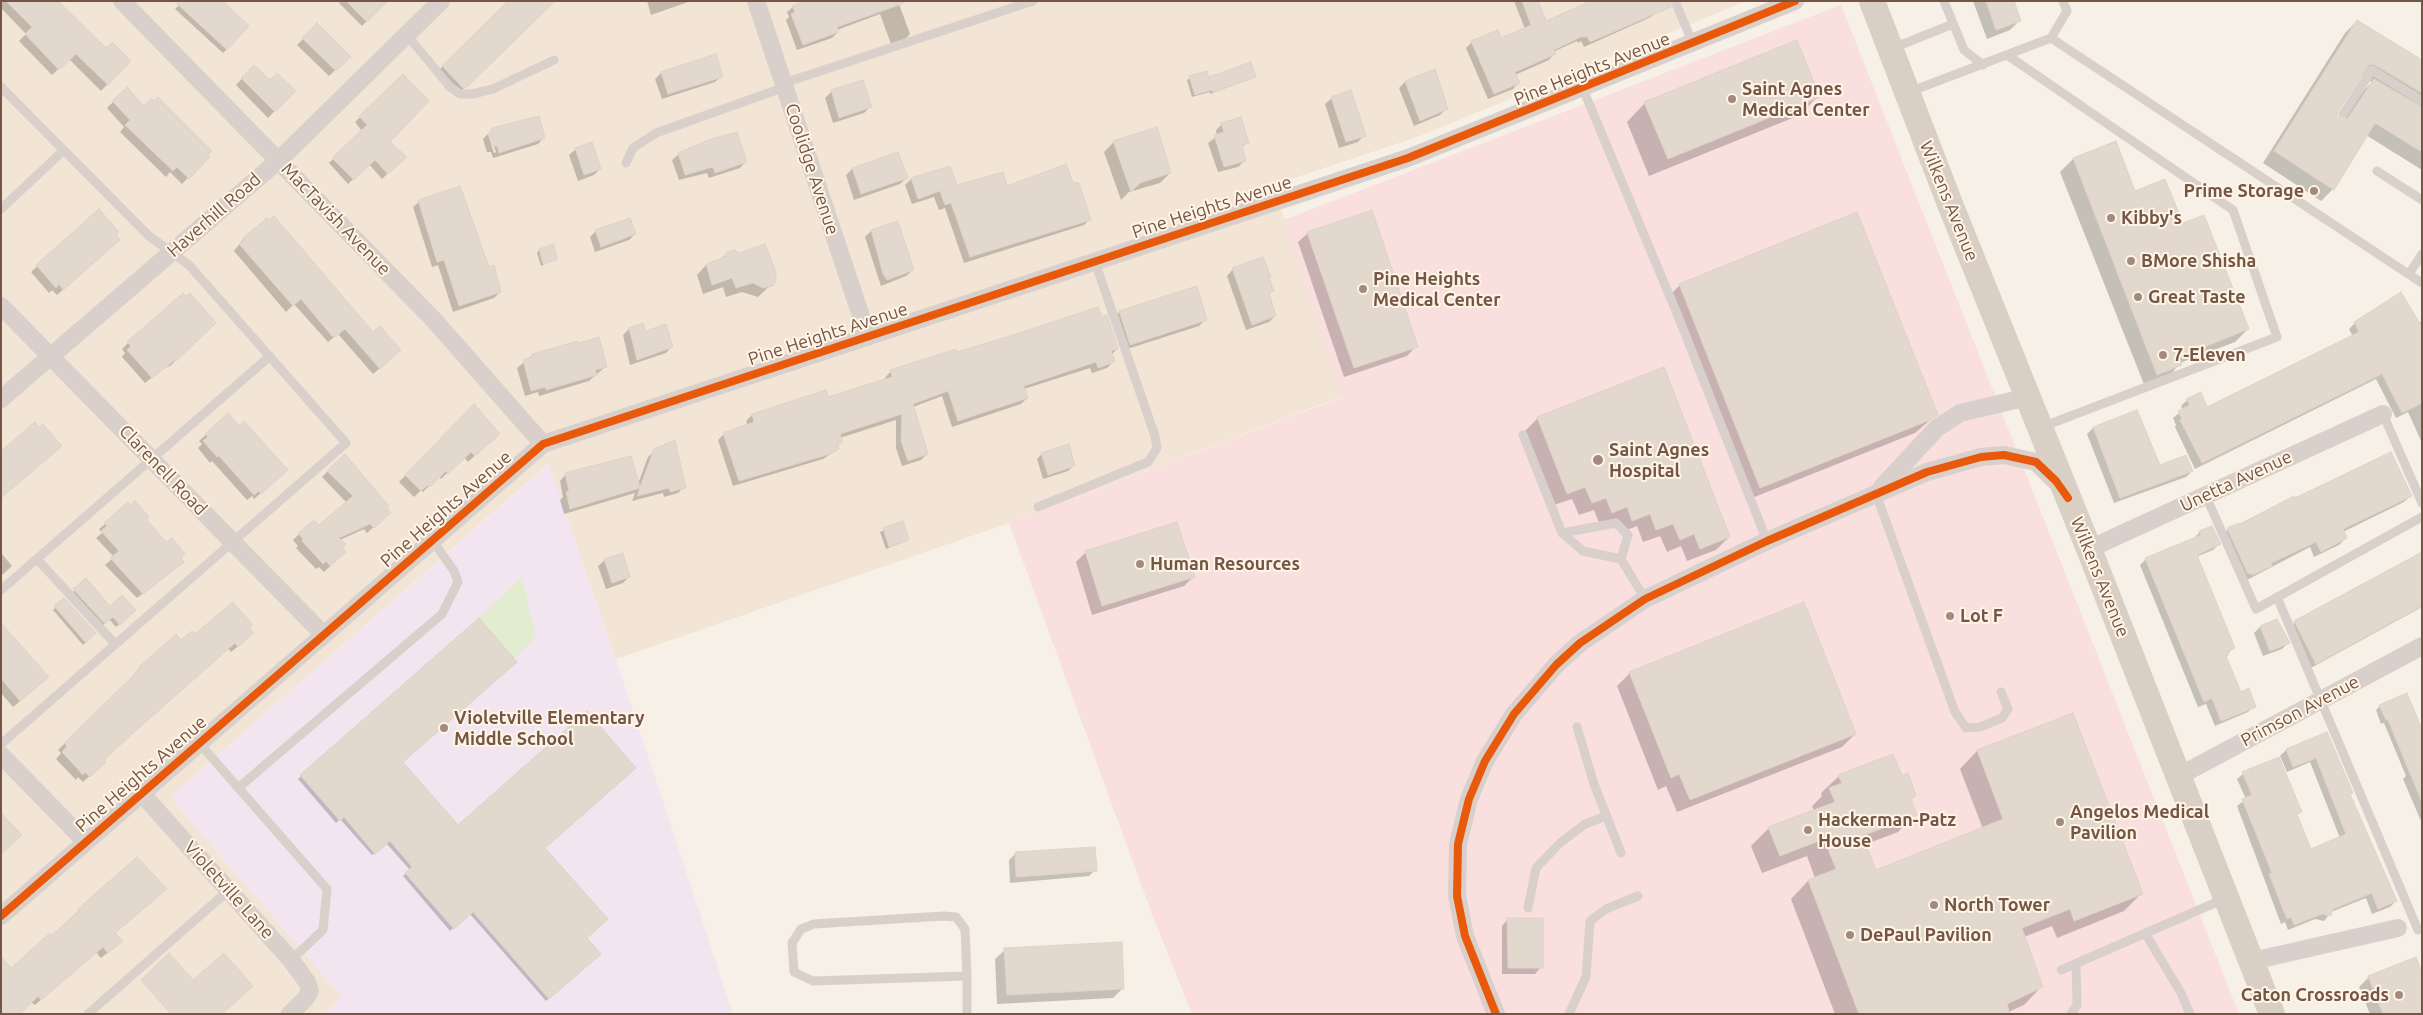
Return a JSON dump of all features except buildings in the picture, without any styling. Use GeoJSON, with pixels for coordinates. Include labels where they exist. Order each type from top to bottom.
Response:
{"type":"FeatureCollection","features":[{"type":"Feature","properties":{"kind":"main road","name":"Wilkens Avenue"},"geometry":{"type":"LineString","coordinates":[[1872,1],[1889,50],[2089,549],[2272,1014]]}},
{"type":"Feature","properties":{"kind":"street","name":"MacTavish Avenue"},"geometry":{"type":"LineString","coordinates":[[122,1],[433,319],[543,444]]}},
{"type":"Feature","properties":{"kind":"street","name":"Haverhill Road"},"geometry":{"type":"LineString","coordinates":[[1,399],[279,160],[441,1]]}},
{"type":"Feature","properties":{"kind":"street","name":"Coolidge Avenue"},"geometry":{"type":"LineString","coordinates":[[756,1],[868,337]]}},
{"type":"Feature","properties":{"kind":"street","name":"Pine Heights Avenue"},"geometry":{"type":"LineString","coordinates":[[1,916],[543,444],[1408,158],[1583,89],[1795,1]]}},
{"type":"Feature","properties":{"kind":"street","name":"Clarenell Road"},"geometry":{"type":"LineString","coordinates":[[1,306],[324,635]]}},
{"type":"Feature","properties":{"kind":"street"},"geometry":{"type":"LineString","coordinates":[[1876,494],[1937,428],[1960,413],[2028,397]]}},
{"type":"Feature","properties":{"kind":"street","name":"Unetta Avenue"},"geometry":{"type":"LineString","coordinates":[[2089,549],[2205,494],[2383,414]]}},
{"type":"Feature","properties":{"kind":"street"},"geometry":{"type":"LineString","coordinates":[[1496,1014],[1465,936],[1457,896],[1458,844],[1469,799],[1485,761],[1514,714],[1556,665],[1580,643],[1645,600],[1767,541],[1927,472],[1981,457],[2004,455],[2036,462],[2056,481],[2068,498]]}},
{"type":"Feature","properties":{"kind":"street","name":"Primson Avenue"},"geometry":{"type":"LineString","coordinates":[[2179,776],[2422,646]]}},
{"type":"Feature","properties":{"kind":"street"},"geometry":{"type":"LineString","coordinates":[[1,755],[86,842]]}},
{"type":"Feature","properties":{"kind":"street","name":"Violetville Lane"},"geometry":{"type":"LineString","coordinates":[[142,794],[291,960],[308,982],[310,991],[306,999],[290,1014]]}},
{"type":"Feature","properties":{"kind":"street"},"geometry":{"type":"LineString","coordinates":[[2252,961],[2398,928]]}},
{"type":"Feature","properties":{"kind":"lane"},"geometry":{"type":"LineString","coordinates":[[626,163],[633,148],[656,133],[784,85],[1033,1]]}},
{"type":"Feature","properties":{"kind":"lane"},"geometry":{"type":"LineString","coordinates":[[1675,1],[1693,44]]}},
{"type":"Feature","properties":{"kind":"lane"},"geometry":{"type":"LineString","coordinates":[[1944,1],[1964,50],[1983,65]]}},
{"type":"Feature","properties":{"kind":"lane"},"geometry":{"type":"LineString","coordinates":[[2063,1],[2067,11]]}},
{"type":"Feature","properties":{"kind":"lane"},"geometry":{"type":"LineString","coordinates":[[1907,93],[2051,38],[2074,1]]}},
{"type":"Feature","properties":{"kind":"lane"},"geometry":{"type":"LineString","coordinates":[[1889,50],[1953,24]]}},
{"type":"Feature","properties":{"kind":"lane"},"geometry":{"type":"LineString","coordinates":[[407,35],[450,87],[460,94],[472,94],[493,89],[554,60]]}},
{"type":"Feature","properties":{"kind":"lane"},"geometry":{"type":"LineString","coordinates":[[2051,38],[2422,283]]}},
{"type":"Feature","properties":{"kind":"lane"},"geometry":{"type":"LineString","coordinates":[[2007,55],[2233,210],[2277,337],[2040,428]]}},
{"type":"Feature","properties":{"kind":"lane"},"geometry":{"type":"LineString","coordinates":[[2343,114],[2372,70],[2422,101]]}},
{"type":"Feature","properties":{"kind":"lane"},"geometry":{"type":"LineString","coordinates":[[1,87],[149,236],[189,265],[346,444],[1,744]]}},
{"type":"Feature","properties":{"kind":"lane"},"geometry":{"type":"LineString","coordinates":[[1583,89],[1678,316],[1767,541]]}},
{"type":"Feature","properties":{"kind":"lane"},"geometry":{"type":"LineString","coordinates":[[1,208],[64,150]]}},
{"type":"Feature","properties":{"kind":"lane"},"geometry":{"type":"LineString","coordinates":[[2377,171],[2422,200]]}},
{"type":"Feature","properties":{"kind":"lane"},"geometry":{"type":"LineString","coordinates":[[2410,274],[2422,254]]}},
{"type":"Feature","properties":{"kind":"lane"},"geometry":{"type":"LineString","coordinates":[[1038,507],[1148,462],[1157,448],[1155,436],[1095,262]]}},
{"type":"Feature","properties":{"kind":"lane"},"geometry":{"type":"LineString","coordinates":[[1,590],[270,356]]}},
{"type":"Feature","properties":{"kind":"lane"},"geometry":{"type":"LineString","coordinates":[[2383,414],[2422,503]]}},
{"type":"Feature","properties":{"kind":"lane"},"geometry":{"type":"LineString","coordinates":[[1523,435],[1562,533],[1584,551],[1621,559]]}},
{"type":"Feature","properties":{"kind":"lane"},"geometry":{"type":"LineString","coordinates":[[1876,494],[1955,712],[1966,728],[1980,727],[2002,718],[2008,709],[2001,692]]}},
{"type":"Feature","properties":{"kind":"lane"},"geometry":{"type":"LineString","coordinates":[[2205,494],[2256,608],[2422,517]]}},
{"type":"Feature","properties":{"kind":"lane"},"geometry":{"type":"LineString","coordinates":[[1562,533],[1616,523],[1628,535],[1621,559],[1645,600]]}},
{"type":"Feature","properties":{"kind":"lane"},"geometry":{"type":"LineString","coordinates":[[238,788],[442,614],[458,582],[454,571],[432,540]]}},
{"type":"Feature","properties":{"kind":"lane"},"geometry":{"type":"LineString","coordinates":[[37,558],[115,644]]}},
{"type":"Feature","properties":{"kind":"lane"},"geometry":{"type":"LineString","coordinates":[[2277,597],[2420,930],[2398,928]]}},
{"type":"Feature","properties":{"kind":"lane"},"geometry":{"type":"LineString","coordinates":[[1577,727],[1594,784],[1621,853]]}},
{"type":"Feature","properties":{"kind":"lane"},"geometry":{"type":"LineString","coordinates":[[200,743],[327,889],[323,930],[291,960]]}},
{"type":"Feature","properties":{"kind":"lane"},"geometry":{"type":"LineString","coordinates":[[1528,908],[1536,868],[1560,844],[1585,824],[1606,816]]}},
{"type":"Feature","properties":{"kind":"lane"},"geometry":{"type":"LineString","coordinates":[[88,1014],[229,890]]}},
{"type":"Feature","properties":{"kind":"lane"},"geometry":{"type":"LineString","coordinates":[[1569,1014],[1586,977],[1590,921],[1606,909],[1638,896]]}},
{"type":"Feature","properties":{"kind":"lane"},"geometry":{"type":"LineString","coordinates":[[2062,970],[2227,898]]}},
{"type":"Feature","properties":{"kind":"lane"},"geometry":{"type":"LineString","coordinates":[[966,976],[813,981],[794,972],[792,942],[801,929],[814,924],[956,917],[965,929],[967,1014]]}},
{"type":"Feature","properties":{"kind":"lane"},"geometry":{"type":"LineString","coordinates":[[2145,933],[2181,993],[2190,1014]]}},
{"type":"Feature","properties":{"kind":"lane"},"geometry":{"type":"LineString","coordinates":[[2071,1014],[2077,1006],[2076,963]]}},
{"type":"Feature","properties":{"kind":"shaded area"},"geometry":{"type":"Polygon","coordinates":[[[1,1],[1746,1],[1420,136],[1273,185],[1343,396],[1009,523],[616,659],[548,464],[170,797],[342,997],[324,1014],[1,1014],[1,1]]]}},
{"type":"Feature","properties":{"kind":"shaded area","name":"Saint Agnes Hospital"},"geometry":{"type":"Polygon","coordinates":[[[1841,5],[2239,1014],[1192,1014],[1152,914],[1009,523],[1343,397],[1284,220],[1841,5]]]}},
{"type":"Feature","properties":{"kind":"shaded area","name":"Violetville Elementary Middle School"},"geometry":{"type":"Polygon","coordinates":[[[549,464],[616,659],[733,1014],[324,1014],[342,997],[170,797],[549,464]]]}},
{"type":"Feature","properties":{"kind":"green space"},"geometry":{"type":"Polygon","coordinates":[[[522,577],[536,636],[514,659],[479,618],[522,577]]]}},
{"type":"Feature","properties":{"kind":"cycle path"},"geometry":{"type":"LineString","coordinates":[[1,916],[543,444],[1408,158],[1795,1]]}},
{"type":"Feature","properties":{"kind":"cycle path"},"geometry":{"type":"LineString","coordinates":[[1496,1014],[1465,936],[1457,896],[1458,844],[1469,799],[1485,761],[1514,714],[1556,665],[1580,643],[1645,599],[1767,541],[1927,472],[1981,457],[2004,455],[2036,462],[2056,481],[2068,498]]}},
{"type":"Feature","properties":{"kind":"place","name":"Saint Agnes Medical Center"},"geometry":{"type":"Point","coordinates":[1732,99]}},
{"type":"Feature","properties":{"kind":"place","name":"Prime Storage"},"geometry":{"type":"Point","coordinates":[2314,191]}},
{"type":"Feature","properties":{"kind":"place","name":"Kibby's"},"geometry":{"type":"Point","coordinates":[2111,218]}},
{"type":"Feature","properties":{"kind":"place","name":"BMore Shisha"},"geometry":{"type":"Point","coordinates":[2131,261]}},
{"type":"Feature","properties":{"kind":"place","name":"Pine Heights Medical Center"},"geometry":{"type":"Point","coordinates":[1363,289]}},
{"type":"Feature","properties":{"kind":"place","name":"Great Taste"},"geometry":{"type":"Point","coordinates":[2138,297]}},
{"type":"Feature","properties":{"kind":"place","name":"7-Eleven"},"geometry":{"type":"Point","coordinates":[2163,355]}},
{"type":"Feature","properties":{"kind":"place","name":"Saint Agnes Hospital"},"geometry":{"type":"Point","coordinates":[1598,460]}},
{"type":"Feature","properties":{"kind":"place","name":"Human Resources"},"geometry":{"type":"Point","coordinates":[1140,564]}},
{"type":"Feature","properties":{"kind":"place","name":"Lot F"},"geometry":{"type":"Point","coordinates":[1950,616]}},
{"type":"Feature","properties":{"kind":"place","name":"Violetville Elementary Middle School"},"geometry":{"type":"Point","coordinates":[444,728]}},
{"type":"Feature","properties":{"kind":"place","name":"Angelos Medical Pavilion"},"geometry":{"type":"Point","coordinates":[2060,822]}},
{"type":"Feature","properties":{"kind":"place","name":"Hackerman-Patz House"},"geometry":{"type":"Point","coordinates":[1808,830]}},
{"type":"Feature","properties":{"kind":"place","name":"North Tower"},"geometry":{"type":"Point","coordinates":[1934,905]}},
{"type":"Feature","properties":{"kind":"place","name":"DePaul Pavilion"},"geometry":{"type":"Point","coordinates":[1850,935]}},
{"type":"Feature","properties":{"kind":"place","name":"Caton Crossroads"},"geometry":{"type":"Point","coordinates":[2399,995]}}]}
